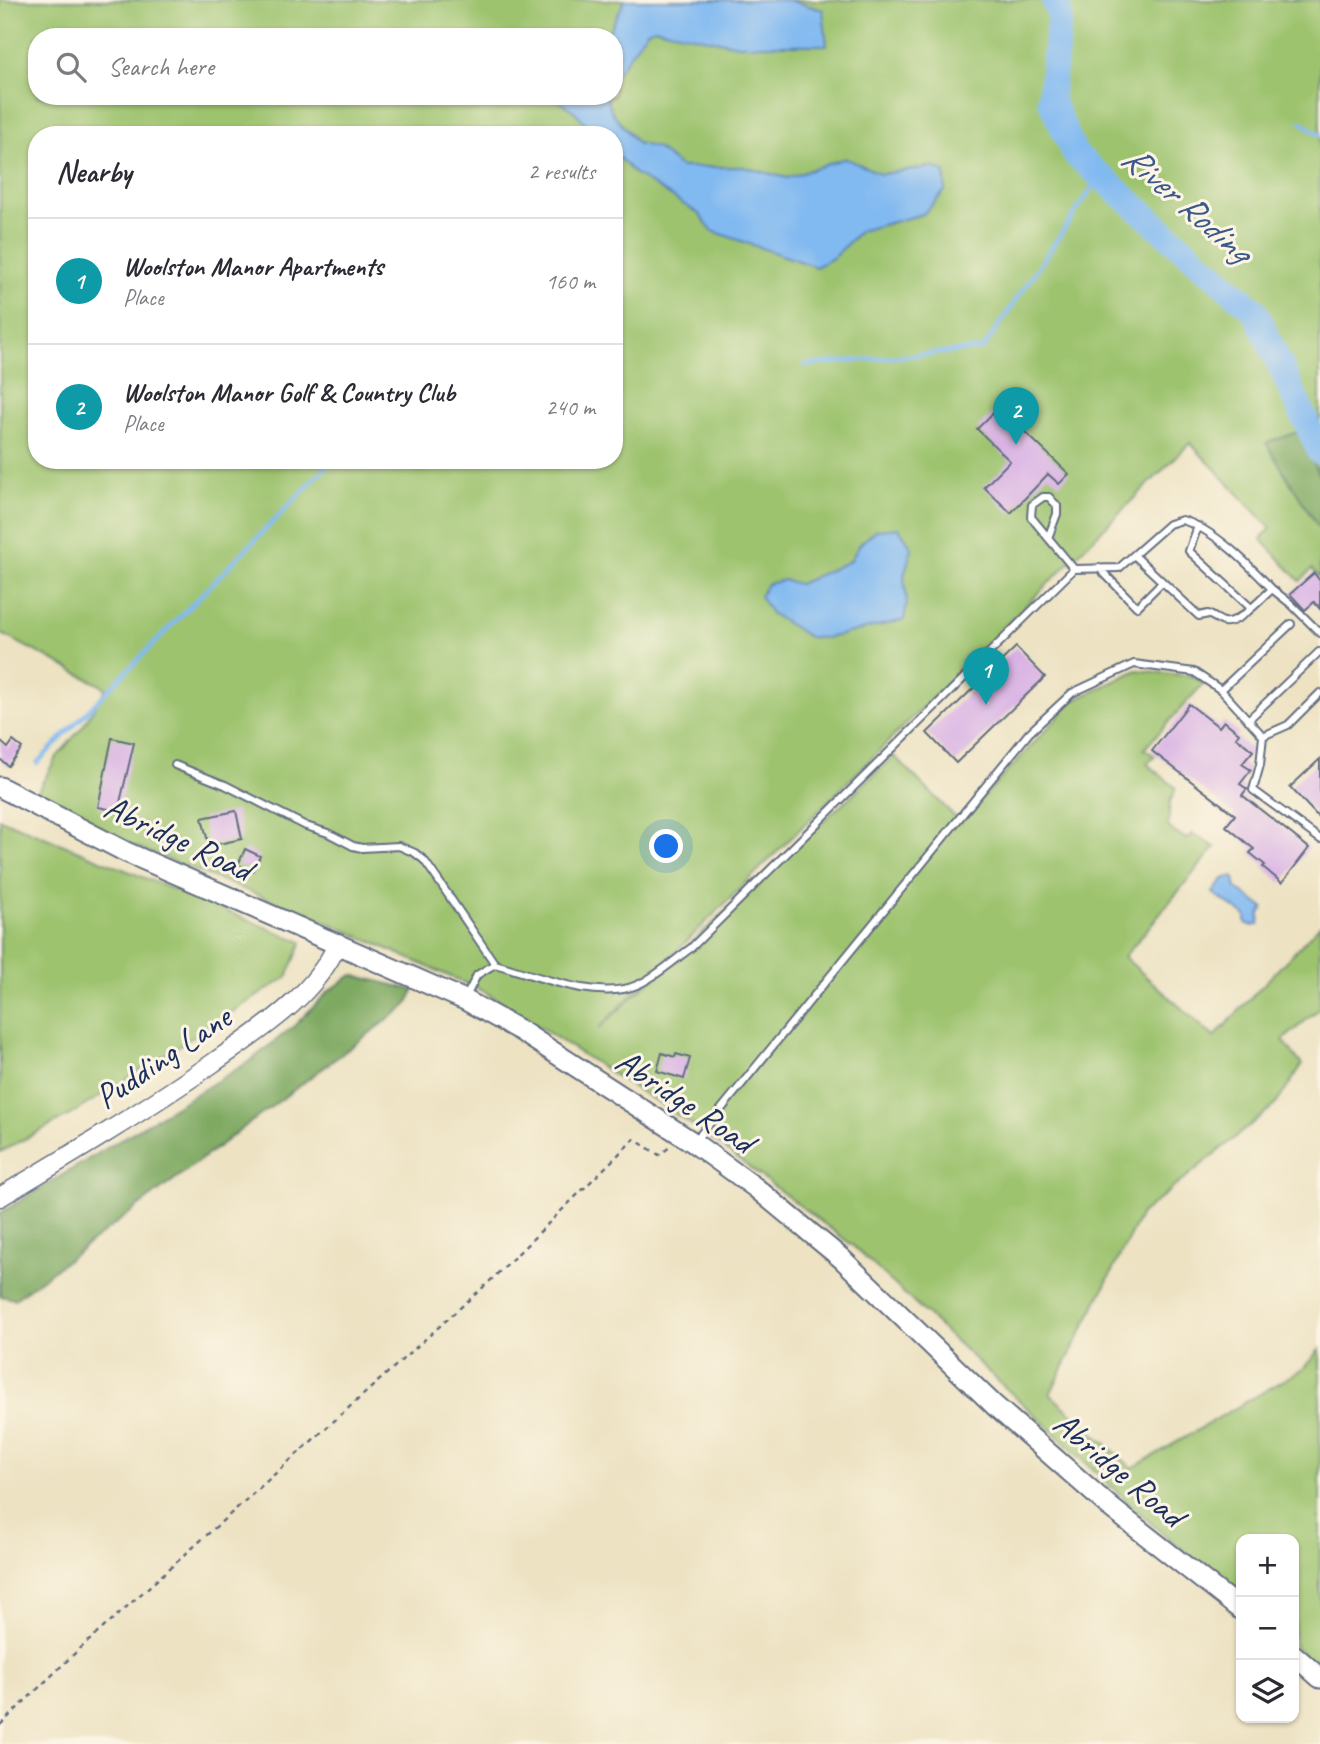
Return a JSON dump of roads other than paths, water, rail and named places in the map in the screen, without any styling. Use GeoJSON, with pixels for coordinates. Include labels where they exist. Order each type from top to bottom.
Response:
{"type":"FeatureCollection","features":[{"type":"Feature","properties":{"kind":"main road","name":"Abridge Road"},"geometry":{"type":"LineString","coordinates":[[0,787],[126,852],[465,1000],[521,1031],[689,1140],[756,1188],[841,1258],[995,1406],[1099,1498],[1236,1605]]}},
{"type":"Feature","properties":{"kind":"main road"},"geometry":{"type":"LineString","coordinates":[[1299,1659],[1320,1678]]}},
{"type":"Feature","properties":{"kind":"street","name":"Pudding Lane"},"geometry":{"type":"LineString","coordinates":[[0,1197],[146,1110],[263,1028],[310,985],[323,970],[338,943]]}},
{"type":"Feature","properties":{"kind":"lane"},"geometry":{"type":"LineString","coordinates":[[1048,538],[1057,506],[1049,497],[1043,497],[1032,505],[1031,517],[1048,538],[1074,569]]}},
{"type":"Feature","properties":{"kind":"lane"},"geometry":{"type":"LineString","coordinates":[[175,765],[225,785],[306,826],[353,846],[398,846],[415,853],[424,860],[495,964],[592,991],[618,991],[639,984],[656,974],[691,948],[1074,569],[1119,568],[1169,524],[1182,520],[1198,527],[1253,569],[1320,633]]}},
{"type":"Feature","properties":{"kind":"lane"},"geometry":{"type":"LineString","coordinates":[[1198,527],[1189,551],[1251,608]]}},
{"type":"Feature","properties":{"kind":"lane"},"geometry":{"type":"LineString","coordinates":[[1134,555],[1199,616],[1208,614],[1223,622],[1232,622],[1272,589]]}},
{"type":"Feature","properties":{"kind":"lane"},"geometry":{"type":"LineString","coordinates":[[1099,568],[1137,607],[1162,582]]}},
{"type":"Feature","properties":{"kind":"lane"},"geometry":{"type":"LineString","coordinates":[[1221,690],[1291,624]]}},
{"type":"Feature","properties":{"kind":"lane"},"geometry":{"type":"LineString","coordinates":[[1248,720],[1318,652]]}},
{"type":"Feature","properties":{"kind":"lane"},"geometry":{"type":"LineString","coordinates":[[689,1140],[1029,733],[1072,693],[1134,664],[1194,672],[1221,690],[1263,736],[1260,765],[1253,790],[1320,839]]}},
{"type":"Feature","properties":{"kind":"lane"},"geometry":{"type":"LineString","coordinates":[[1263,736],[1288,725],[1320,693]]}},
{"type":"Feature","properties":{"kind":"lane"},"geometry":{"type":"LineString","coordinates":[[465,1000],[477,975],[495,964]]}},
{"type":"Feature","properties":{"kind":"water"},"geometry":{"type":"Polygon","coordinates":[[[622,0],[789,0],[823,10],[827,45],[738,45],[654,28],[647,31],[623,64],[623,28],[611,28],[624,2],[622,0]]]}},
{"type":"Feature","properties":{"kind":"water"},"geometry":{"type":"Polygon","coordinates":[[[565,105],[609,105],[637,143],[657,148],[680,167],[744,167],[787,178],[845,158],[881,174],[932,167],[945,172],[945,191],[923,214],[860,231],[833,258],[816,267],[712,231],[699,214],[634,173],[623,162],[623,126],[588,126],[565,105]]]}},
{"type":"Feature","properties":{"kind":"water"},"geometry":{"type":"Polygon","coordinates":[[[899,528],[912,548],[904,576],[907,603],[904,620],[827,638],[809,637],[771,613],[760,596],[767,584],[784,580],[799,584],[850,561],[860,544],[876,530],[899,528]]]}},
{"type":"Feature","properties":{"kind":"water"},"geometry":{"type":"Polygon","coordinates":[[[1234,877],[1236,888],[1264,908],[1259,924],[1253,926],[1246,923],[1246,916],[1213,893],[1223,879],[1234,877]]]}},
{"type":"Feature","properties":{"kind":"waterway","name":"River Roding"},"geometry":{"type":"LineString","coordinates":[[1054,0],[1060,15],[1050,99],[1075,154],[1255,311],[1320,452]]}},
{"type":"Feature","properties":{"kind":"waterway"},"geometry":{"type":"LineString","coordinates":[[1301,122],[1320,135]]}},
{"type":"Feature","properties":{"kind":"waterway"},"geometry":{"type":"LineString","coordinates":[[805,365],[983,349],[1100,176]]}},
{"type":"Feature","properties":{"kind":"waterway"},"geometry":{"type":"LineString","coordinates":[[37,763],[324,469]]}},
{"type":"Feature","properties":{"kind":"place","name":"Woolston Manor Golf & Country Club"},"geometry":{"type":"Point","coordinates":[1016,445]}},
{"type":"Feature","properties":{"kind":"place","name":"Woolston Manor Apartments"},"geometry":{"type":"Point","coordinates":[986,705]}}]}
